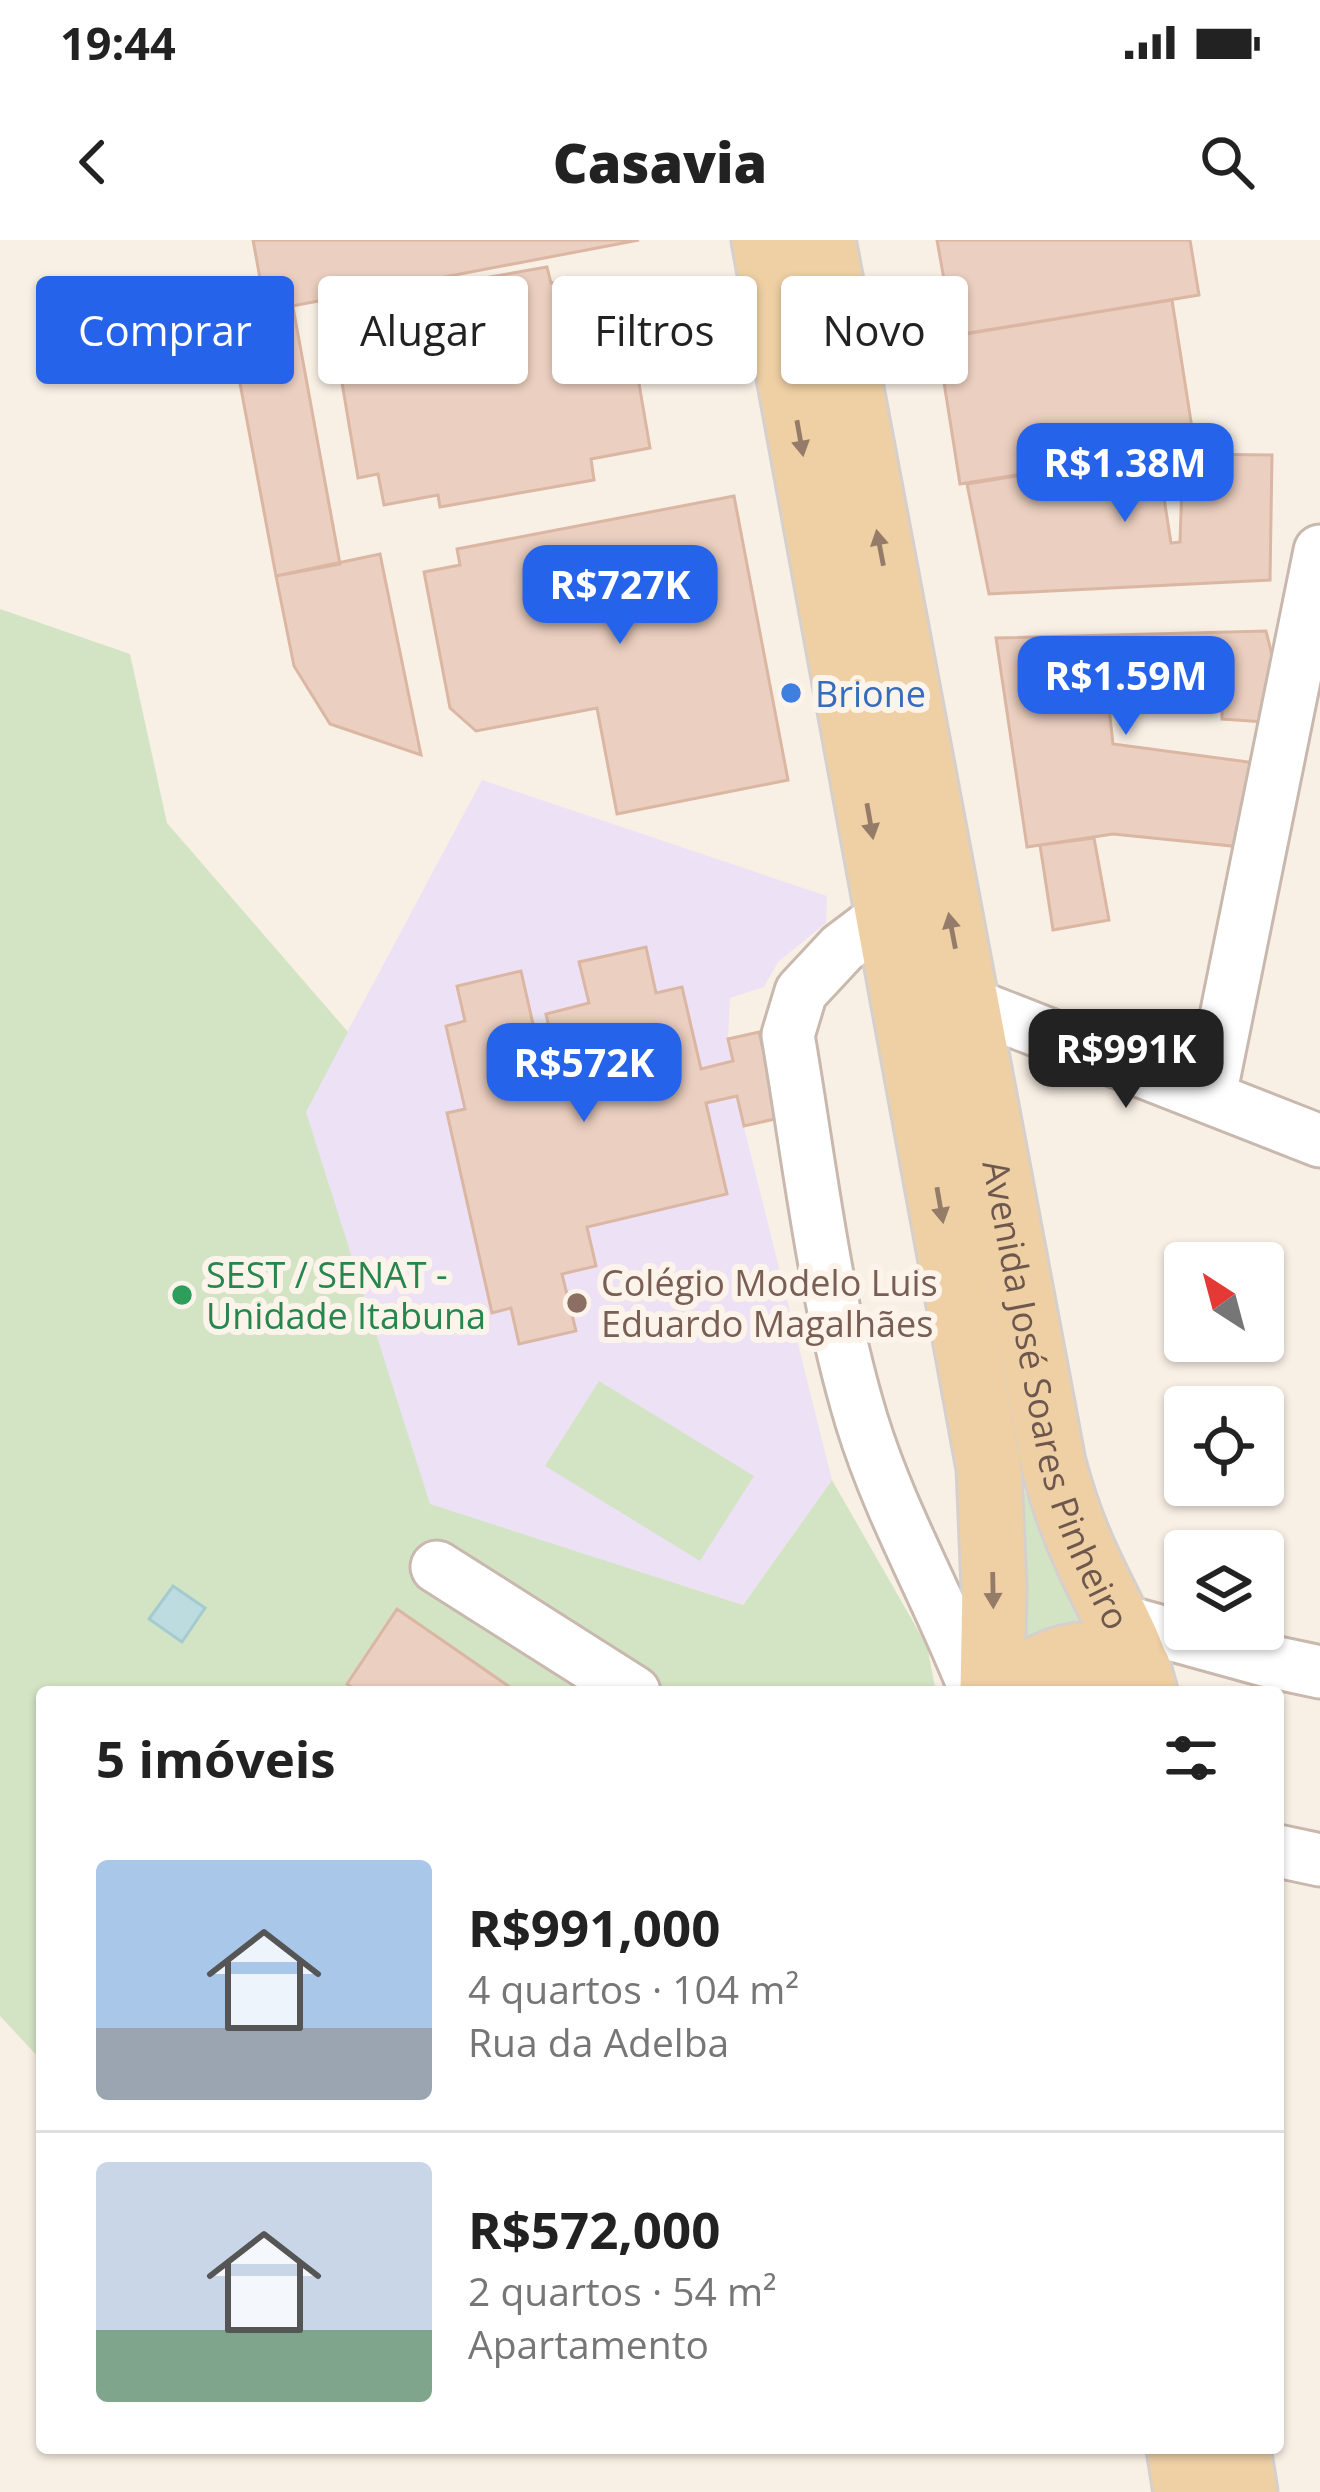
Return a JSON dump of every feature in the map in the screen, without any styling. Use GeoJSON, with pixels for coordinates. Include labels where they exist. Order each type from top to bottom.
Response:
{"type":"FeatureCollection","features":[{"type":"Feature","properties":{"kind":"main road","name":"Avenida José Soares Pinheiro"},"geometry":{"type":"LineString","coordinates":[[764,240],[988,1468],[997,1686]]}},
{"type":"Feature","properties":{"kind":"main road","name":"Avenida José Soares Pinheiro"},"geometry":{"type":"LineString","coordinates":[[823,240],[1053,1463],[1064,1506],[1135,1660]]}},
{"type":"Feature","properties":{"kind":"main road"},"geometry":{"type":"LineString","coordinates":[[1007,1686],[1035,1669],[1077,1655],[1135,1660]]}},
{"type":"Feature","properties":{"kind":"main road"},"geometry":{"type":"LineString","coordinates":[[1180,2454],[1186,2492]]}},
{"type":"Feature","properties":{"kind":"main road"},"geometry":{"type":"LineString","coordinates":[[1239,2454],[1245,2492]]}},
{"type":"Feature","properties":{"kind":"street"},"geometry":{"type":"LineString","coordinates":[[1210,1096],[1320,551]]}},
{"type":"Feature","properties":{"kind":"street"},"geometry":{"type":"LineString","coordinates":[[887,914],[842,948],[801,992],[788,1035],[835,1316],[862,1421],[890,1503],[974,1686]]}},
{"type":"Feature","properties":{"kind":"street"},"geometry":{"type":"LineString","coordinates":[[965,1002],[1320,1142]]}},
{"type":"Feature","properties":{"kind":"street"},"geometry":{"type":"LineString","coordinates":[[437,1567],[625,1686]]}},
{"type":"Feature","properties":{"kind":"street"},"geometry":{"type":"LineString","coordinates":[[1135,1660],[1264,1660],[1320,1672]]}},
{"type":"Feature","properties":{"kind":"street"},"geometry":{"type":"LineString","coordinates":[[1284,1852],[1320,1860]]}},
{"type":"Feature","properties":{"kind":"shaded area","name":"Colégio Modelo Luis Eduardo Magalhães"},"geometry":{"type":"Polygon","coordinates":[[[482,780],[827,896],[826,923],[778,962],[764,987],[730,998],[728,1038],[759,1032],[779,1118],[744,1127],[832,1480],[743,1605],[430,1505],[305,1111],[482,780]]]}},
{"type":"Feature","properties":{"kind":"green space","name":"SEST / SENAT - Unidade Itabuna"},"geometry":{"type":"Polygon","coordinates":[[[0,609],[130,654],[167,823],[348,1032],[306,1112],[430,1504],[743,1605],[832,1480],[927,1646],[935,1686],[36,1686],[36,2055],[0,2016],[0,609]]]}},
{"type":"Feature","properties":{"kind":"green space"},"geometry":{"type":"Polygon","coordinates":[[[599,1381],[754,1476],[700,1561],[545,1466],[599,1381]]]}},
{"type":"Feature","properties":{"kind":"green space"},"geometry":{"type":"Polygon","coordinates":[[[1018,1480],[1108,1638],[1015,1659],[1018,1480]]]}},
{"type":"Feature","properties":{"kind":"water"},"geometry":{"type":"Polygon","coordinates":[[[173,1586],[205,1608],[182,1642],[149,1619],[173,1586]]]}},
{"type":"Feature","properties":{"kind":"building"},"geometry":{"type":"Polygon","coordinates":[[[253,240],[639,240],[450,276],[318,276],[318,301],[294,306],[294,276],[260,276],[253,240]]]}},
{"type":"Feature","properties":{"kind":"building"},"geometry":{"type":"Polygon","coordinates":[[[937,240],[1190,240],[1199,295],[968,334],[968,276],[943,276],[937,240]]]}},
{"type":"Feature","properties":{"kind":"building"},"geometry":{"type":"Polygon","coordinates":[[[547,267],[552,283],[552,384],[639,384],[650,448],[591,459],[594,480],[440,507],[438,495],[384,505],[378,474],[358,478],[342,384],[528,384],[528,276],[495,276],[547,267]]]}},
{"type":"Feature","properties":{"kind":"building"},"geometry":{"type":"Polygon","coordinates":[[[1172,300],[1195,447],[960,484],[944,384],[968,384],[968,333],[1172,300]]]}},
{"type":"Feature","properties":{"kind":"building"},"geometry":{"type":"Polygon","coordinates":[[[294,312],[340,564],[276,576],[240,384],[294,384],[294,312]]]}},
{"type":"Feature","properties":{"kind":"building"},"geometry":{"type":"Polygon","coordinates":[[[1157,453],[1171,543],[1180,542],[1183,454],[1272,455],[1270,580],[989,594],[967,484],[1157,453]]]}},
{"type":"Feature","properties":{"kind":"building"},"geometry":{"type":"Polygon","coordinates":[[[734,496],[788,780],[617,814],[597,708],[476,731],[450,708],[424,572],[460,565],[457,549],[734,496]]]}},
{"type":"Feature","properties":{"kind":"building"},"geometry":{"type":"Polygon","coordinates":[[[380,554],[421,755],[330,724],[294,666],[276,576],[380,554]]]}},
{"type":"Feature","properties":{"kind":"building"},"geometry":{"type":"Polygon","coordinates":[[[1266,631],[1275,667],[1264,722],[1222,719],[1222,667],[1105,671],[1113,744],[1256,763],[1242,847],[1113,834],[1027,847],[996,638],[1266,631]]]}},
{"type":"Feature","properties":{"kind":"building"},"geometry":{"type":"Polygon","coordinates":[[[1094,838],[1109,920],[1053,930],[1040,845],[1094,838]]]}},
{"type":"Feature","properties":{"kind":"building"},"geometry":{"type":"Polygon","coordinates":[[[646,947],[656,993],[682,987],[701,1069],[733,1061],[728,1039],[759,1032],[779,1118],[744,1126],[737,1096],[706,1103],[727,1194],[587,1227],[596,1266],[562,1274],[576,1331],[519,1344],[511,1308],[492,1313],[447,1113],[465,1109],[446,1026],[465,1021],[457,986],[521,971],[549,1095],[563,1092],[546,1014],[589,1003],[579,962],[646,947]]]}},
{"type":"Feature","properties":{"kind":"building"},"geometry":{"type":"Polygon","coordinates":[[[397,1609],[508,1686],[350,1686],[347,1684],[397,1609]]]}},
{"type":"Feature","properties":{"kind":"place","name":"Brione"},"geometry":{"type":"Point","coordinates":[791,693]}},
{"type":"Feature","properties":{"kind":"place","name":"SEST / SENAT - Unidade Itabuna"},"geometry":{"type":"Point","coordinates":[182,1295]}},
{"type":"Feature","properties":{"kind":"place","name":"Colégio Modelo Luis Eduardo Magalhães"},"geometry":{"type":"Point","coordinates":[577,1303]}}]}
